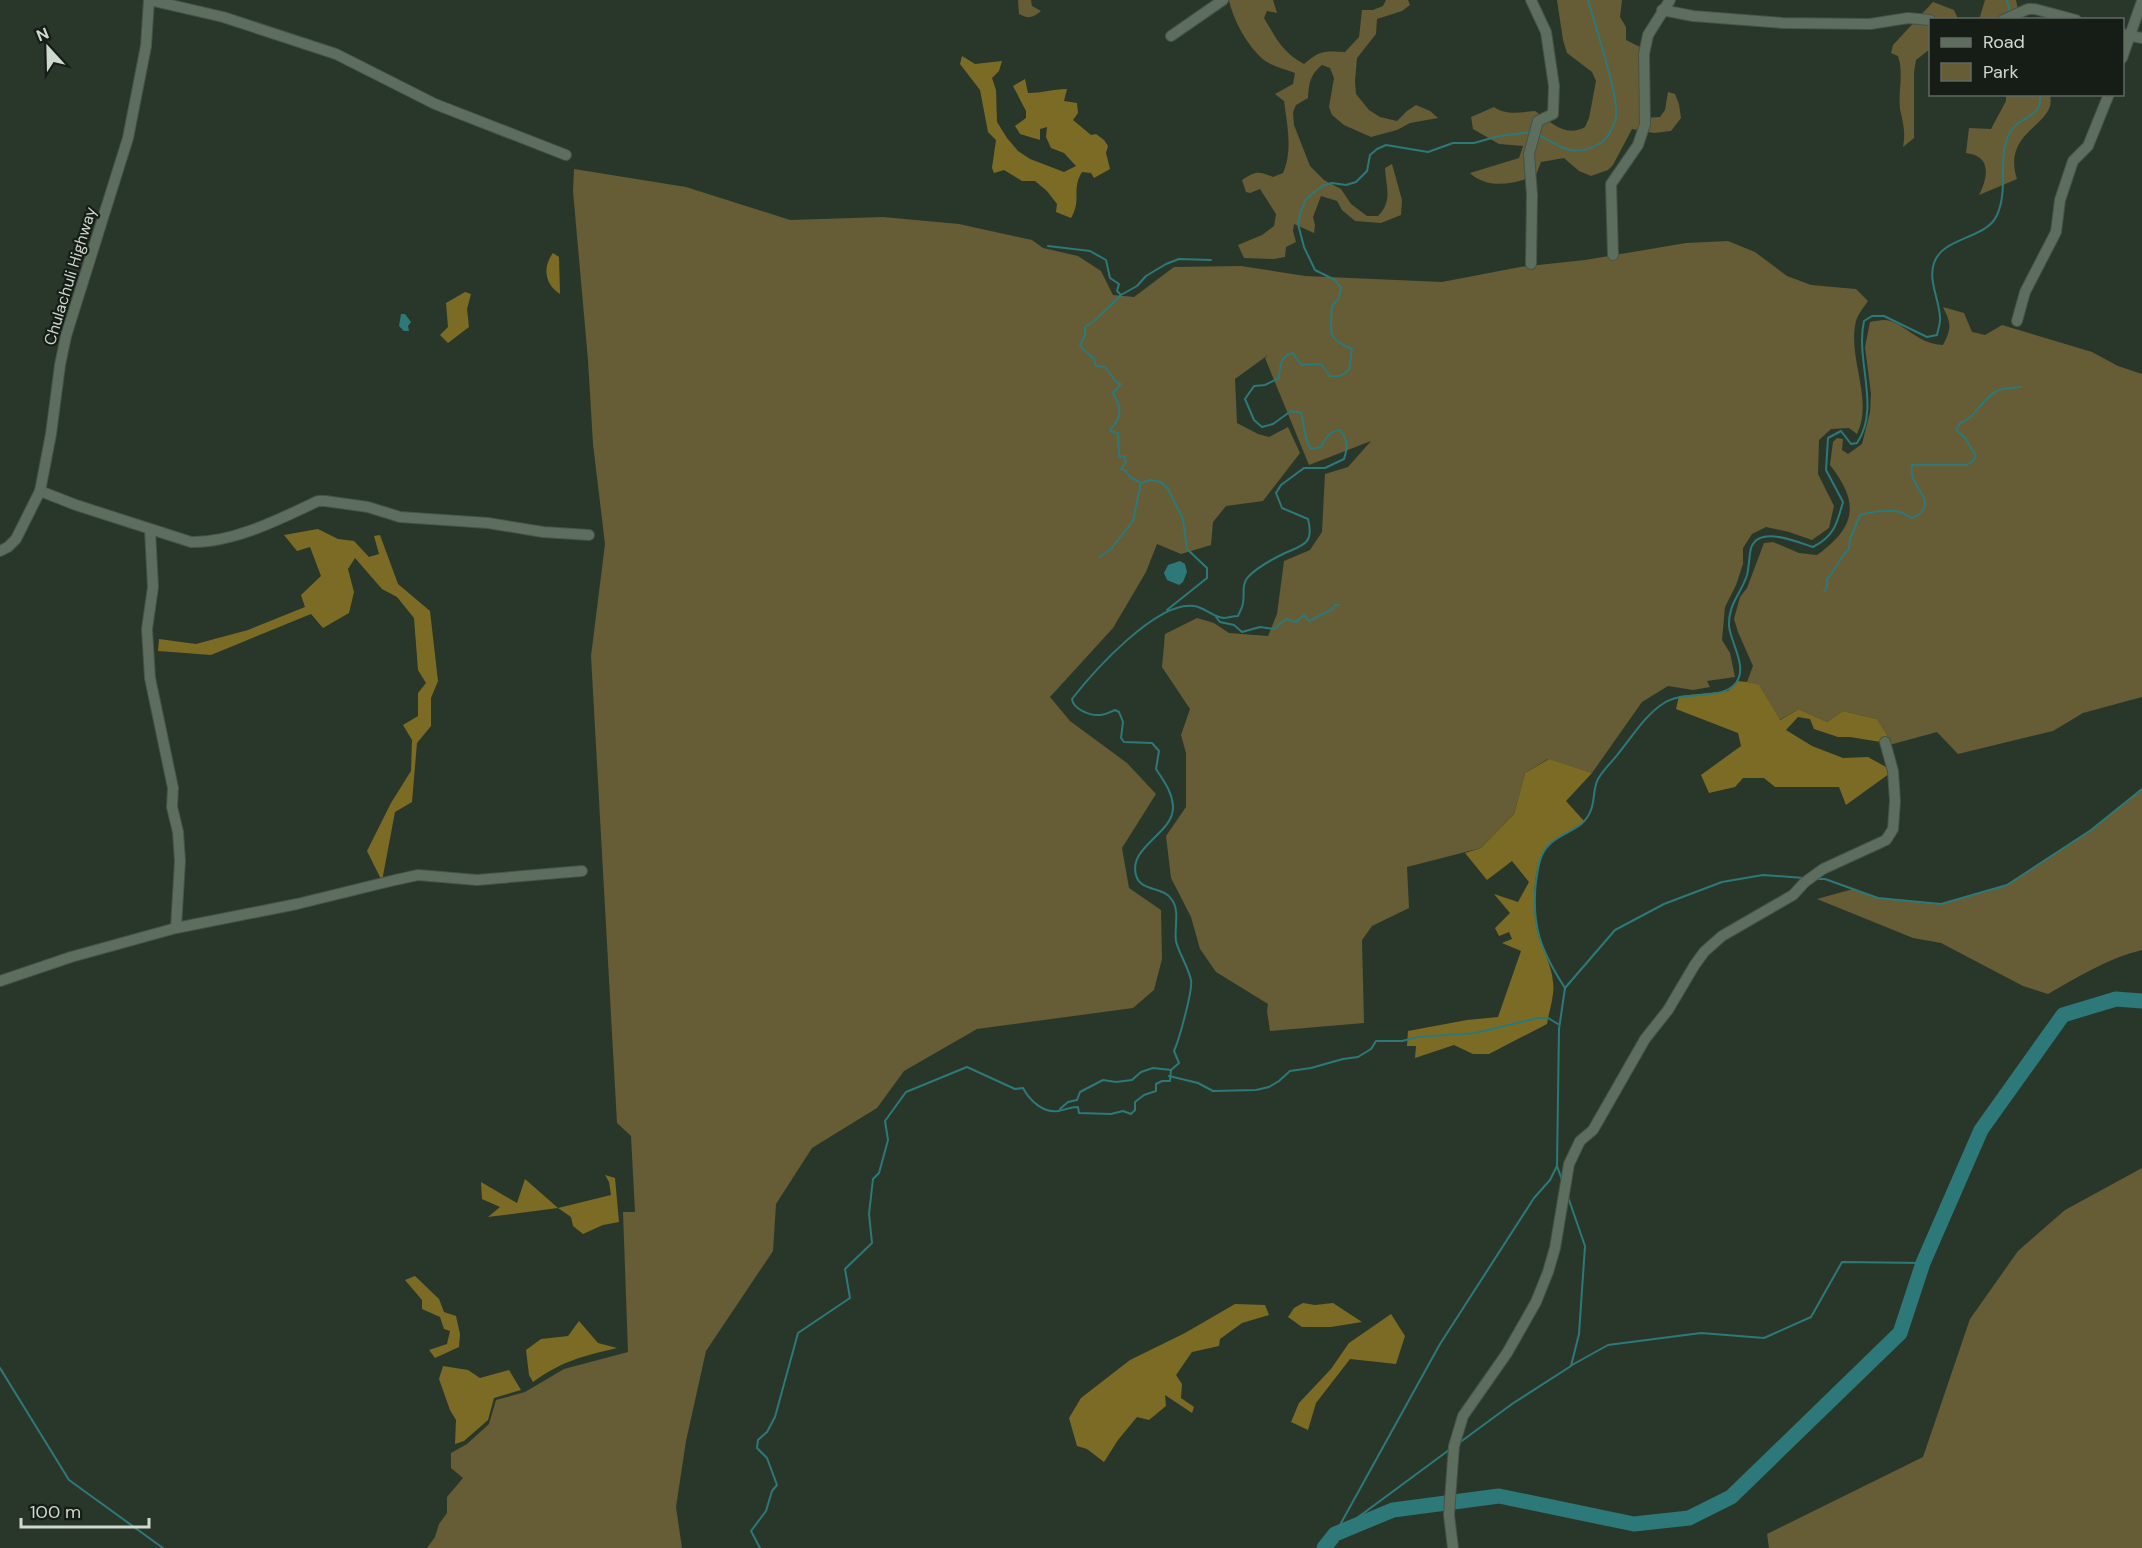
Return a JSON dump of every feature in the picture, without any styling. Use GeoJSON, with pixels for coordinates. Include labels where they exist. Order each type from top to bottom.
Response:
{"type":"FeatureCollection","features":[{"type":"Feature","properties":{"kind":"street"},"geometry":{"type":"LineString","coordinates":[[149,0],[224,16],[336,54],[435,104],[566,155]]}},
{"type":"Feature","properties":{"kind":"street","name":"Chulachuli Highway"},"geometry":{"type":"LineString","coordinates":[[0,551],[16,539],[40,491],[66,336],[128,138],[146,46],[149,0]]}},
{"type":"Feature","properties":{"kind":"street"},"geometry":{"type":"LineString","coordinates":[[1171,36],[1223,0]]}},
{"type":"Feature","properties":{"kind":"street"},"geometry":{"type":"LineString","coordinates":[[1531,0],[1546,32],[1554,86],[1553,114],[1538,121],[1529,154],[1533,195],[1531,264]]}},
{"type":"Feature","properties":{"kind":"street"},"geometry":{"type":"LineString","coordinates":[[1613,255],[1611,184],[1638,145],[1645,124],[1644,54],[1648,35],[1670,0]]}},
{"type":"Feature","properties":{"kind":"street"},"geometry":{"type":"LineString","coordinates":[[2142,2],[2126,35],[2142,38]]}},
{"type":"Feature","properties":{"kind":"street"},"geometry":{"type":"LineString","coordinates":[[2008,18],[2028,9],[2069,18]]}},
{"type":"Feature","properties":{"kind":"street"},"geometry":{"type":"LineString","coordinates":[[1662,10],[1693,16],[1783,23],[1870,24],[1908,18],[1929,20]]}},
{"type":"Feature","properties":{"kind":"street"},"geometry":{"type":"LineString","coordinates":[[2017,321],[2025,292],[2056,232],[2060,200],[2073,161],[2088,146],[2108,96]]}},
{"type":"Feature","properties":{"kind":"street"},"geometry":{"type":"LineString","coordinates":[[40,491],[191,542],[204,543],[244,532],[278,520],[318,501],[368,507],[400,517],[488,523],[543,532],[589,535]]}},
{"type":"Feature","properties":{"kind":"street"},"geometry":{"type":"LineString","coordinates":[[150,530],[153,587],[147,629],[150,678],[173,788],[172,807],[178,832],[180,861],[176,928]]}},
{"type":"Feature","properties":{"kind":"street"},"geometry":{"type":"LineString","coordinates":[[1453,1548],[1449,1515],[1450,1486],[1454,1446],[1463,1416],[1507,1353],[1536,1302],[1555,1248],[1569,1164],[1580,1141],[1593,1130],[1645,1038],[1668,1010],[1704,952],[1722,936],[1793,895],[1804,882],[1823,868],[1886,840],[1893,829],[1895,801],[1893,771],[1885,742]]}},
{"type":"Feature","properties":{"kind":"street"},"geometry":{"type":"LineString","coordinates":[[0,981],[71,957],[176,928],[297,904],[418,875],[477,880],[582,871]]}},
{"type":"Feature","properties":{"kind":"green space"},"geometry":{"type":"Polygon","coordinates":[[[1018,0],[1031,0],[1032,6],[1041,11],[1030,17],[1022,16],[1019,14],[1018,0]]]}},
{"type":"Feature","properties":{"kind":"green space"},"geometry":{"type":"Polygon","coordinates":[[[1229,0],[1273,0],[1277,13],[1267,11],[1264,18],[1285,49],[1304,64],[1323,52],[1345,52],[1359,37],[1362,10],[1373,10],[1383,6],[1386,0],[1408,0],[1410,5],[1402,11],[1377,19],[1376,34],[1357,58],[1356,94],[1369,110],[1380,117],[1397,121],[1416,105],[1430,111],[1438,118],[1410,123],[1397,130],[1371,137],[1344,125],[1332,115],[1329,107],[1334,78],[1330,68],[1322,65],[1311,80],[1308,98],[1296,105],[1293,112],[1294,125],[1310,166],[1324,180],[1341,189],[1351,204],[1367,216],[1378,216],[1386,205],[1385,168],[1392,164],[1402,200],[1401,215],[1381,223],[1355,221],[1342,210],[1337,201],[1321,196],[1313,217],[1314,233],[1294,224],[1296,242],[1286,247],[1285,257],[1244,258],[1238,245],[1262,235],[1274,226],[1276,214],[1260,189],[1250,193],[1246,192],[1242,180],[1257,173],[1273,177],[1283,173],[1289,147],[1288,128],[1284,101],[1275,94],[1293,84],[1295,73],[1271,64],[1258,55],[1242,33],[1229,0]]]}},
{"type":"Feature","properties":{"kind":"green space"},"geometry":{"type":"Polygon","coordinates":[[[1557,0],[1622,0],[1620,17],[1626,27],[1626,40],[1640,47],[1643,118],[1660,117],[1665,110],[1668,92],[1675,94],[1681,118],[1671,131],[1654,133],[1632,129],[1613,165],[1608,170],[1591,176],[1579,171],[1564,158],[1541,162],[1536,175],[1520,181],[1502,184],[1485,182],[1470,173],[1519,158],[1523,146],[1499,144],[1473,129],[1471,117],[1494,107],[1519,113],[1535,111],[1558,127],[1571,131],[1585,127],[1589,118],[1596,81],[1592,72],[1567,53],[1557,0]]]}},
{"type":"Feature","properties":{"kind":"green space"},"geometry":{"type":"Polygon","coordinates":[[[1985,0],[2016,0],[2020,18],[1980,18],[1985,0]]]}},
{"type":"Feature","properties":{"kind":"green space"},"geometry":{"type":"Polygon","coordinates":[[[1933,2],[1954,10],[1958,18],[1929,18],[1929,50],[1916,60],[1914,72],[1914,138],[1903,147],[1904,133],[1900,109],[1901,69],[1898,56],[1891,53],[1893,45],[1933,2]]]}},
{"type":"Feature","properties":{"kind":"green space"},"geometry":{"type":"Polygon","coordinates":[[[2006,96],[2050,96],[2050,105],[2046,114],[2017,149],[2014,163],[2017,179],[1979,195],[1986,168],[1980,158],[1966,153],[1969,128],[1991,129],[2006,101],[2006,96]]]}},
{"type":"Feature","properties":{"kind":"green space"},"geometry":{"type":"Polygon","coordinates":[[[574,169],[686,187],[790,220],[883,217],[959,224],[1032,240],[1043,248],[1078,256],[1101,271],[1113,295],[1134,297],[1174,267],[1241,266],[1305,276],[1442,282],[1520,267],[1585,260],[1686,243],[1728,241],[1755,252],[1787,276],[1811,285],[1856,289],[1868,301],[1857,318],[1854,335],[1863,407],[1857,434],[1849,428],[1831,429],[1819,440],[1818,474],[1834,506],[1829,528],[1812,540],[1766,527],[1752,534],[1743,548],[1743,564],[1725,607],[1722,640],[1730,653],[1735,677],[1707,681],[1710,687],[1693,690],[1668,686],[1642,702],[1592,773],[1548,759],[1525,773],[1514,814],[1481,848],[1407,867],[1409,908],[1372,926],[1362,940],[1364,1023],[1270,1031],[1268,1004],[1216,972],[1200,949],[1191,917],[1171,878],[1166,836],[1186,807],[1186,753],[1181,735],[1190,709],[1162,667],[1165,634],[1197,618],[1214,623],[1229,633],[1268,636],[1277,614],[1284,561],[1310,550],[1322,532],[1325,474],[1348,467],[1371,441],[1309,465],[1265,358],[1268,355],[1235,379],[1237,423],[1269,437],[1288,427],[1300,453],[1263,501],[1226,506],[1213,522],[1211,545],[1181,554],[1157,544],[1146,572],[1113,628],[1050,697],[1070,721],[1127,763],[1156,794],[1122,848],[1129,888],[1161,910],[1162,959],[1154,990],[1133,1008],[977,1029],[904,1071],[877,1108],[812,1148],[776,1204],[773,1251],[706,1351],[686,1441],[676,1507],[682,1548],[427,1548],[447,1513],[447,1497],[463,1478],[451,1468],[451,1453],[467,1444],[489,1424],[496,1400],[525,1392],[564,1369],[628,1352],[623,1212],[635,1212],[631,1136],[617,1123],[591,656],[605,544],[593,444],[573,191],[574,169]]]}},
{"type":"Feature","properties":{"kind":"green space"},"geometry":{"type":"Polygon","coordinates":[[[1943,307],[1964,313],[1972,332],[1985,335],[2002,325],[2092,352],[2118,366],[2142,374],[2142,697],[2083,713],[2053,731],[1958,754],[1937,732],[1893,744],[1877,719],[1843,711],[1827,722],[1799,709],[1779,720],[1759,686],[1747,682],[1753,666],[1734,619],[1740,597],[1747,588],[1764,543],[1773,542],[1799,553],[1817,555],[1830,545],[1846,524],[1849,503],[1846,491],[1830,465],[1833,442],[1837,438],[1843,439],[1842,450],[1848,454],[1862,444],[1870,412],[1871,394],[1865,347],[1870,322],[1885,320],[1892,322],[1926,341],[1943,345],[1949,326],[1943,307]]]}},
{"type":"Feature","properties":{"kind":"green space"},"geometry":{"type":"Polygon","coordinates":[[[2142,789],[2142,950],[2105,963],[2048,994],[2023,986],[1941,943],[1913,938],[1817,899],[1853,889],[1878,898],[1941,904],[2007,885],[2091,830],[2142,789]]]}},
{"type":"Feature","properties":{"kind":"green space"},"geometry":{"type":"Polygon","coordinates":[[[2142,1168],[2142,1548],[1769,1548],[1767,1534],[1923,1457],[1970,1319],[2018,1251],[2065,1210],[2142,1168]]]}},
{"type":"Feature","properties":{"kind":"shaded area"},"geometry":{"type":"Polygon","coordinates":[[[962,56],[975,64],[1002,61],[999,71],[992,78],[996,90],[997,122],[1018,151],[1030,159],[1064,172],[1076,166],[1064,153],[1051,148],[1046,137],[1047,127],[1040,129],[1040,140],[1020,134],[1015,126],[1026,118],[1026,111],[1013,86],[1025,79],[1028,93],[1067,89],[1064,101],[1077,103],[1078,113],[1073,120],[1091,135],[1096,134],[1104,140],[1108,146],[1106,153],[1110,169],[1094,178],[1091,173],[1082,172],[1077,184],[1076,205],[1071,218],[1056,212],[1057,204],[1035,181],[1022,181],[1004,170],[994,173],[992,168],[996,140],[988,132],[980,90],[960,64],[962,56]]]}},
{"type":"Feature","properties":{"kind":"shaded area"},"geometry":{"type":"Polygon","coordinates":[[[553,253],[559,257],[560,294],[548,281],[546,270],[553,253]]]}},
{"type":"Feature","properties":{"kind":"shaded area"},"geometry":{"type":"Polygon","coordinates":[[[465,292],[471,294],[467,309],[469,327],[448,343],[440,335],[448,327],[446,303],[465,292]]]}},
{"type":"Feature","properties":{"kind":"shaded area"},"geometry":{"type":"Polygon","coordinates":[[[318,529],[338,539],[354,541],[369,557],[379,554],[374,536],[380,535],[398,584],[430,611],[438,681],[431,698],[431,726],[417,743],[412,802],[395,812],[382,881],[367,851],[391,803],[411,771],[412,740],[403,725],[418,716],[418,693],[426,683],[418,670],[414,618],[397,597],[382,589],[355,558],[348,569],[354,592],[349,613],[323,628],[311,614],[211,655],[158,651],[159,639],[196,644],[248,630],[305,607],[301,595],[321,576],[310,547],[297,551],[284,535],[318,529]]]}},
{"type":"Feature","properties":{"kind":"shaded area"},"geometry":{"type":"Polygon","coordinates":[[[1737,681],[1759,685],[1780,720],[1799,709],[1827,722],[1843,711],[1877,719],[1893,744],[1838,737],[1814,729],[1810,719],[1798,717],[1786,730],[1812,746],[1843,758],[1868,757],[1893,771],[1846,805],[1839,787],[1775,787],[1764,778],[1743,778],[1735,787],[1709,793],[1701,775],[1741,746],[1738,733],[1676,709],[1679,696],[1728,691],[1737,681]]]}},
{"type":"Feature","properties":{"kind":"shaded area"},"geometry":{"type":"Polygon","coordinates":[[[1549,759],[1592,773],[1566,801],[1584,821],[1555,839],[1547,847],[1538,866],[1534,891],[1535,917],[1539,938],[1551,971],[1553,987],[1547,1024],[1489,1054],[1473,1054],[1454,1045],[1415,1058],[1416,1046],[1407,1046],[1408,1031],[1467,1020],[1498,1017],[1521,951],[1502,943],[1512,939],[1509,932],[1499,936],[1495,928],[1510,913],[1494,894],[1518,902],[1529,882],[1512,861],[1487,880],[1465,853],[1481,848],[1514,814],[1525,773],[1549,759]]]}},
{"type":"Feature","properties":{"kind":"shaded area"},"geometry":{"type":"Polygon","coordinates":[[[605,1175],[615,1178],[619,1222],[603,1225],[583,1234],[573,1226],[571,1217],[558,1208],[611,1195],[609,1182],[605,1175]]]}},
{"type":"Feature","properties":{"kind":"shaded area"},"geometry":{"type":"Polygon","coordinates":[[[525,1179],[558,1208],[488,1217],[500,1207],[482,1199],[481,1182],[517,1203],[525,1179]]]}},
{"type":"Feature","properties":{"kind":"shaded area"},"geometry":{"type":"Polygon","coordinates":[[[415,1276],[439,1299],[444,1312],[456,1316],[460,1334],[459,1347],[435,1358],[429,1350],[447,1344],[450,1331],[444,1329],[440,1317],[422,1309],[422,1300],[405,1280],[415,1276]]]}},
{"type":"Feature","properties":{"kind":"shaded area"},"geometry":{"type":"Polygon","coordinates":[[[1303,1303],[1315,1305],[1333,1303],[1362,1322],[1331,1327],[1302,1327],[1288,1317],[1294,1308],[1303,1303]]]}},
{"type":"Feature","properties":{"kind":"shaded area"},"geometry":{"type":"Polygon","coordinates":[[[1235,1304],[1265,1305],[1269,1315],[1242,1323],[1220,1339],[1219,1346],[1192,1352],[1176,1375],[1182,1384],[1181,1398],[1194,1407],[1192,1413],[1165,1395],[1166,1406],[1149,1420],[1137,1417],[1104,1462],[1087,1449],[1077,1446],[1069,1418],[1081,1398],[1130,1360],[1185,1333],[1235,1304]]]}},
{"type":"Feature","properties":{"kind":"shaded area"},"geometry":{"type":"Polygon","coordinates":[[[1391,1314],[1405,1336],[1396,1364],[1350,1359],[1316,1403],[1308,1430],[1291,1422],[1299,1403],[1331,1369],[1349,1343],[1391,1314]]]}},
{"type":"Feature","properties":{"kind":"shaded area"},"geometry":{"type":"Polygon","coordinates":[[[579,1321],[598,1343],[617,1348],[573,1360],[533,1382],[529,1375],[526,1350],[541,1339],[568,1336],[579,1321]]]}},
{"type":"Feature","properties":{"kind":"shaded area"},"geometry":{"type":"Polygon","coordinates":[[[443,1366],[468,1370],[480,1378],[509,1370],[521,1390],[494,1398],[488,1420],[464,1441],[455,1444],[456,1420],[439,1379],[443,1366]]]}},
{"type":"Feature","properties":{"kind":"water"},"geometry":{"type":"Polygon","coordinates":[[[401,314],[405,314],[411,322],[408,326],[409,331],[404,331],[399,326],[401,314]]]}},
{"type":"Feature","properties":{"kind":"water"},"geometry":{"type":"Polygon","coordinates":[[[1180,561],[1185,564],[1187,572],[1183,582],[1179,585],[1167,580],[1164,573],[1168,565],[1180,561]]]}},
{"type":"Feature","properties":{"kind":"waterway"},"geometry":{"type":"LineString","coordinates":[[1539,135],[1568,149],[1582,150],[1605,140],[1615,122],[1614,95],[1588,0]]}},
{"type":"Feature","properties":{"kind":"waterway"},"geometry":{"type":"LineString","coordinates":[[2007,0],[2010,12]]}},
{"type":"Feature","properties":{"kind":"waterway"},"geometry":{"type":"LineString","coordinates":[[1565,988],[1544,950],[1537,925],[1536,881],[1542,855],[1552,842],[1583,823],[1592,806],[1596,783],[1600,776],[1657,708],[1672,699],[1722,692],[1736,683],[1740,663],[1730,633],[1729,618],[1747,575],[1751,548],[1755,541],[1770,536],[1813,547],[1830,534],[1839,517],[1843,502],[1826,470],[1828,438],[1841,431],[1851,444],[1857,443],[1864,429],[1867,415],[1862,352],[1864,321],[1872,316],[1884,316],[1927,337],[1937,335],[1940,319],[1932,276],[1934,263],[1946,248],[1992,223],[1997,215],[2002,195],[2004,154],[2009,134],[2018,123],[2038,109],[2040,96]]}},
{"type":"Feature","properties":{"kind":"waterway"},"geometry":{"type":"LineString","coordinates":[[760,1548],[751,1531],[766,1511],[772,1491],[777,1485],[767,1458],[757,1448],[758,1440],[767,1432],[775,1417],[798,1333],[850,1298],[845,1269],[872,1243],[869,1214],[873,1179],[879,1173],[888,1140],[885,1121],[906,1092],[967,1067],[1015,1089],[1023,1088],[1033,1102],[1047,1110],[1058,1111],[1078,1107],[1079,1113],[1111,1114],[1123,1111],[1131,1114],[1135,1110],[1135,1102],[1144,1095],[1156,1091],[1156,1084],[1170,1081],[1171,1070],[1179,1063],[1174,1051],[1188,1004],[1191,980],[1176,941],[1176,909],[1168,896],[1147,887],[1138,880],[1135,865],[1145,848],[1172,816],[1171,795],[1156,769],[1159,751],[1152,743],[1124,742],[1121,738],[1123,722],[1119,712],[1115,710],[1102,715],[1092,714],[1079,709],[1072,699],[1110,656],[1162,614],[1179,607],[1194,606],[1220,618],[1238,616],[1243,603],[1246,579],[1264,564],[1308,540],[1310,535],[1308,519],[1282,508],[1276,493],[1281,485],[1304,468],[1325,468],[1344,459],[1347,447],[1345,437],[1340,430],[1333,432],[1321,447],[1311,449],[1305,436],[1301,413],[1291,411],[1273,424],[1262,427],[1254,420],[1245,399],[1254,386],[1265,385],[1279,378],[1280,366],[1285,356],[1289,354],[1293,353],[1301,365],[1321,364],[1330,376],[1340,376],[1349,370],[1352,349],[1337,341],[1331,328],[1332,306],[1339,298],[1341,288],[1335,280],[1315,270],[1304,247],[1298,224],[1306,199],[1322,186],[1332,183],[1346,185],[1356,182],[1367,171],[1370,155],[1386,145],[1428,152],[1453,143],[1474,143],[1499,136],[1531,132]]}},
{"type":"Feature","properties":{"kind":"waterway"},"geometry":{"type":"LineString","coordinates":[[1048,246],[1090,251],[1106,260],[1110,278],[1119,284],[1117,291],[1120,294]]}},
{"type":"Feature","properties":{"kind":"waterway"},"geometry":{"type":"LineString","coordinates":[[1167,610],[1207,578],[1207,568],[1187,549],[1183,519],[1168,489],[1161,482],[1150,480],[1141,483],[1121,469],[1126,462],[1124,456],[1119,457],[1118,433],[1110,431],[1119,412],[1113,393],[1121,384],[1116,382],[1105,367],[1096,366],[1094,359],[1080,346],[1085,335],[1085,327],[1121,295],[1137,286],[1146,276],[1179,259],[1211,260]]}},
{"type":"Feature","properties":{"kind":"waterway"},"geometry":{"type":"LineString","coordinates":[[1824,591],[1827,587],[1827,579],[1849,549],[1850,539],[1860,515],[1890,511],[1900,512],[1913,518],[1921,512],[1925,507],[1925,502],[1914,481],[1912,465],[1967,465],[1974,460],[1976,456],[1965,438],[1956,430],[1960,423],[1970,417],[1987,398],[1997,391],[2021,387]]}},
{"type":"Feature","properties":{"kind":"waterway"},"geometry":{"type":"LineString","coordinates":[[1099,557],[1110,550],[1133,521],[1141,483]]}},
{"type":"Feature","properties":{"kind":"waterway"},"geometry":{"type":"LineString","coordinates":[[1216,617],[1220,622],[1234,625],[1242,632],[1260,627],[1274,629],[1286,619],[1296,622],[1304,615],[1309,621],[1333,609],[1335,605],[1339,605]]}},
{"type":"Feature","properties":{"kind":"waterway"},"geometry":{"type":"LineString","coordinates":[[1816,879],[1825,879],[1878,898],[1941,904],[2007,885],[2091,830],[2142,789]]}},
{"type":"Feature","properties":{"kind":"waterway"},"geometry":{"type":"LineString","coordinates":[[1335,1534],[1440,1344],[1534,1198],[1550,1180],[1557,1166],[1559,1029],[1565,988],[1615,930],[1664,904],[1722,882],[1763,875],[1804,878]]}},
{"type":"Feature","properties":{"kind":"waterway"},"geometry":{"type":"LineString","coordinates":[[1324,1548],[1335,1534],[1393,1510],[1499,1496],[1634,1524],[1689,1518],[1731,1497],[1900,1333],[1923,1263],[1981,1130],[2063,1015],[2116,999],[2142,1001]]}},
{"type":"Feature","properties":{"kind":"waterway"},"geometry":{"type":"LineString","coordinates":[[1169,1076],[1198,1083],[1213,1091],[1256,1090],[1269,1087],[1290,1071],[1358,1057],[1371,1049],[1376,1041],[1402,1041],[1418,1037],[1475,1033],[1538,1018],[1548,1018],[1558,1024]]}},
{"type":"Feature","properties":{"kind":"waterway"},"geometry":{"type":"LineString","coordinates":[[1060,1109],[1068,1102],[1077,1100],[1080,1092],[1103,1080],[1116,1082],[1132,1080],[1141,1072],[1153,1068],[1171,1070]]}},
{"type":"Feature","properties":{"kind":"waterway"},"geometry":{"type":"LineString","coordinates":[[1557,1166],[1562,1180]]}},
{"type":"Feature","properties":{"kind":"waterway"},"geometry":{"type":"LineString","coordinates":[[1459,1443],[1512,1404],[1571,1366],[1579,1334],[1585,1246],[1568,1197]]}},
{"type":"Feature","properties":{"kind":"waterway"},"geometry":{"type":"LineString","coordinates":[[1572,1365],[1608,1345],[1701,1333],[1764,1338],[1811,1317],[1842,1262],[1923,1263]]}},
{"type":"Feature","properties":{"kind":"waterway"},"geometry":{"type":"LineString","coordinates":[[0,1368],[69,1480],[163,1548]]}},
{"type":"Feature","properties":{"kind":"waterway"},"geometry":{"type":"LineString","coordinates":[[1338,1532],[1449,1450]]}}]}
